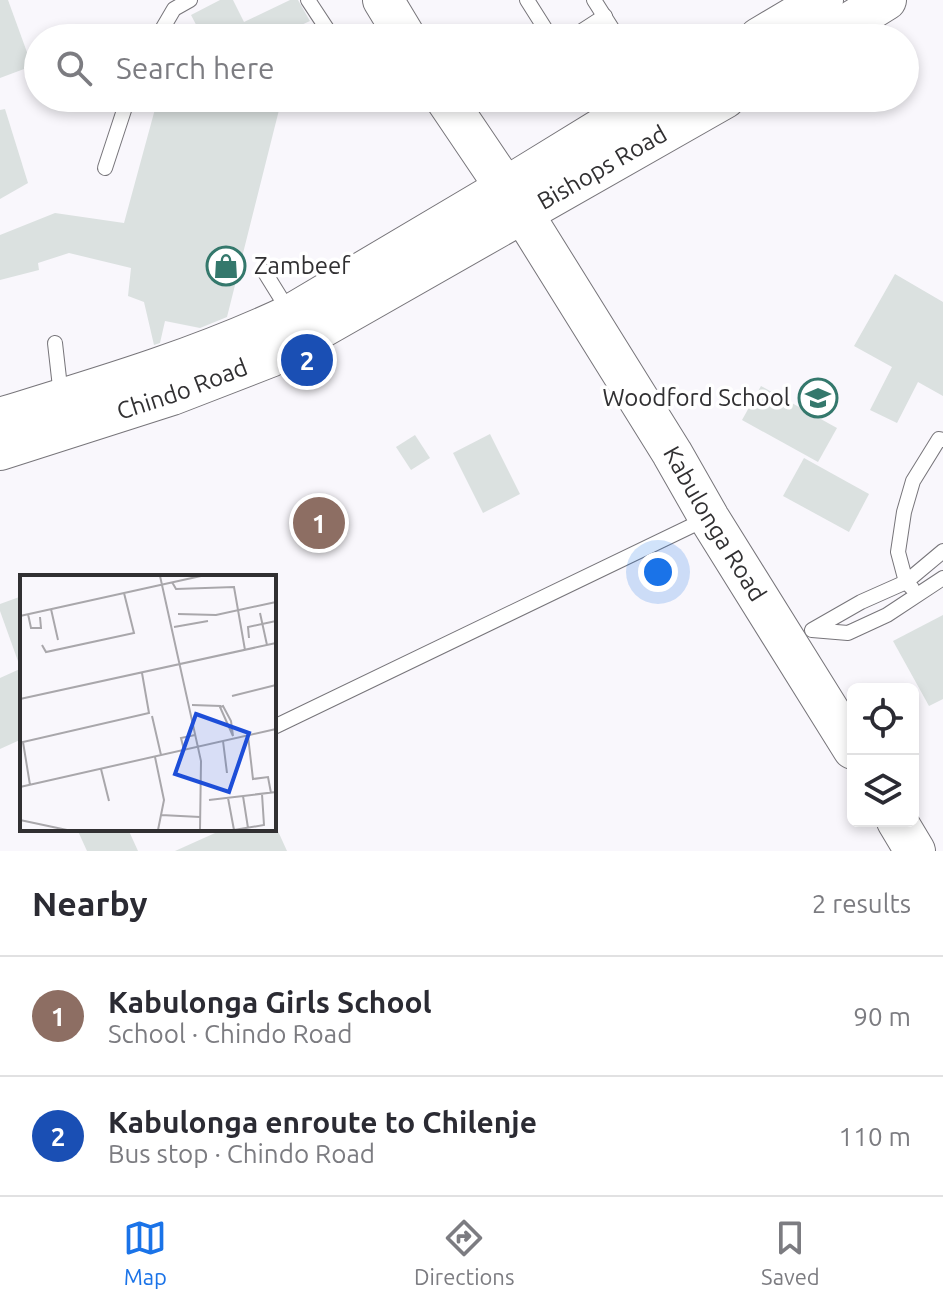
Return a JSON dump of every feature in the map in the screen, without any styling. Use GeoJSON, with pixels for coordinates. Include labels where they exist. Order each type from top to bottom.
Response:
{"type":"FeatureCollection","features":[{"type":"Feature","properties":{"kind":"main road"},"geometry":{"type":"LineString","coordinates":[[783,24],[823,0]]}},
{"type":"Feature","properties":{"kind":"main road"},"geometry":{"type":"LineString","coordinates":[[847,24],[886,0]]}},
{"type":"Feature","properties":{"kind":"main road","name":"Kabulonga Road"},"geometry":{"type":"LineString","coordinates":[[454,112],[514,200],[672,453],[709,518],[800,637],[847,736]]}},
{"type":"Feature","properties":{"kind":"main road","name":"Bishops Road"},"geometry":{"type":"LineString","coordinates":[[514,200],[658,112]]}},
{"type":"Feature","properties":{"kind":"main road","name":"Chindo Road"},"geometry":{"type":"LineString","coordinates":[[0,450],[66,413],[159,369],[255,332],[298,326],[514,200]]}},
{"type":"Feature","properties":{"kind":"main road","name":"Chindo Road"},"geometry":{"type":"LineString","coordinates":[[0,418],[66,413]]}},
{"type":"Feature","properties":{"kind":"lane"},"geometry":{"type":"LineString","coordinates":[[165,24],[174,9],[190,0]]}},
{"type":"Feature","properties":{"kind":"lane"},"geometry":{"type":"LineString","coordinates":[[308,0],[324,24]]}},
{"type":"Feature","properties":{"kind":"lane"},"geometry":{"type":"LineString","coordinates":[[527,0],[542,24]]}},
{"type":"Feature","properties":{"kind":"lane"},"geometry":{"type":"LineString","coordinates":[[594,0],[610,24]]}},
{"type":"Feature","properties":{"kind":"lane"},"geometry":{"type":"LineString","coordinates":[[593,24],[605,16]]}},
{"type":"Feature","properties":{"kind":"lane"},"geometry":{"type":"LineString","coordinates":[[105,168],[123,112]]}},
{"type":"Feature","properties":{"kind":"lane"},"geometry":{"type":"LineString","coordinates":[[264,271],[298,326]]}},
{"type":"Feature","properties":{"kind":"lane"},"geometry":{"type":"LineString","coordinates":[[55,343],[66,413]]}},
{"type":"Feature","properties":{"kind":"lane"},"geometry":{"type":"LineString","coordinates":[[917,595],[906,582],[898,552],[904,512],[913,481],[939,439],[943,440]]}},
{"type":"Feature","properties":{"kind":"lane"},"geometry":{"type":"LineString","coordinates":[[276,726],[709,518]]}},
{"type":"Feature","properties":{"kind":"lane"},"geometry":{"type":"LineString","coordinates":[[800,637],[861,602],[906,582],[943,551]]}},
{"type":"Feature","properties":{"kind":"lane"},"geometry":{"type":"LineString","coordinates":[[800,637],[848,633],[887,615],[943,578]]}},
{"type":"Feature","properties":{"kind":"building"},"geometry":{"type":"Polygon","coordinates":[[[0,0],[8,0],[24,44],[24,69],[0,78],[0,0]]]}},
{"type":"Feature","properties":{"kind":"building"},"geometry":{"type":"Polygon","coordinates":[[[220,0],[233,0],[244,22],[290,0],[298,0],[310,21],[303,24],[196,24],[191,15],[220,0]]]}},
{"type":"Feature","properties":{"kind":"building"},"geometry":{"type":"Polygon","coordinates":[[[5,109],[28,183],[0,199],[0,110],[5,109]]]}},
{"type":"Feature","properties":{"kind":"building"},"geometry":{"type":"Polygon","coordinates":[[[154,112],[278,112],[227,317],[200,328],[165,321],[160,343],[154,345],[144,302],[128,296],[131,268],[69,253],[38,263],[39,270],[0,280],[0,235],[55,213],[124,223],[154,112]]]}},
{"type":"Feature","properties":{"kind":"building"},"geometry":{"type":"Polygon","coordinates":[[[895,274],[943,302],[943,396],[918,382],[897,423],[870,410],[892,367],[854,346],[895,274]]]}},
{"type":"Feature","properties":{"kind":"building"},"geometry":{"type":"Polygon","coordinates":[[[761,386],[837,428],[818,462],[742,420],[761,386]]]}},
{"type":"Feature","properties":{"kind":"building"},"geometry":{"type":"Polygon","coordinates":[[[490,434],[520,494],[483,513],[453,453],[490,434]]]}},
{"type":"Feature","properties":{"kind":"building"},"geometry":{"type":"Polygon","coordinates":[[[415,435],[430,458],[411,470],[396,447],[415,435]]]}},
{"type":"Feature","properties":{"kind":"building"},"geometry":{"type":"Polygon","coordinates":[[[804,458],[869,494],[849,532],[783,496],[804,458]]]}},
{"type":"Feature","properties":{"kind":"building"},"geometry":{"type":"Polygon","coordinates":[[[20,597],[20,664],[0,611],[0,604],[20,597]]]}},
{"type":"Feature","properties":{"kind":"building"},"geometry":{"type":"Polygon","coordinates":[[[943,615],[943,699],[929,706],[893,641],[943,615]]]}},
{"type":"Feature","properties":{"kind":"building"},"geometry":{"type":"Polygon","coordinates":[[[20,669],[20,740],[0,749],[0,678],[20,669]]]}},
{"type":"Feature","properties":{"kind":"building"},"geometry":{"type":"Polygon","coordinates":[[[277,829],[287,851],[175,851],[220,831],[277,829]]]}},
{"type":"Feature","properties":{"kind":"building"},"geometry":{"type":"Polygon","coordinates":[[[78,831],[129,831],[138,851],[87,851],[78,831]]]}},
{"type":"Feature","properties":{"kind":"place","name":"Zambeef"},"geometry":{"type":"Point","coordinates":[226,266]}},
{"type":"Feature","properties":{"kind":"place","name":"Kabulonga enroute to Chilenje"},"geometry":{"type":"Point","coordinates":[307,360]}},
{"type":"Feature","properties":{"kind":"place","name":"Woodford School"},"geometry":{"type":"Point","coordinates":[818,398]}},
{"type":"Feature","properties":{"kind":"place","name":"Kabulonga Girls School"},"geometry":{"type":"Point","coordinates":[319,523]}}]}
